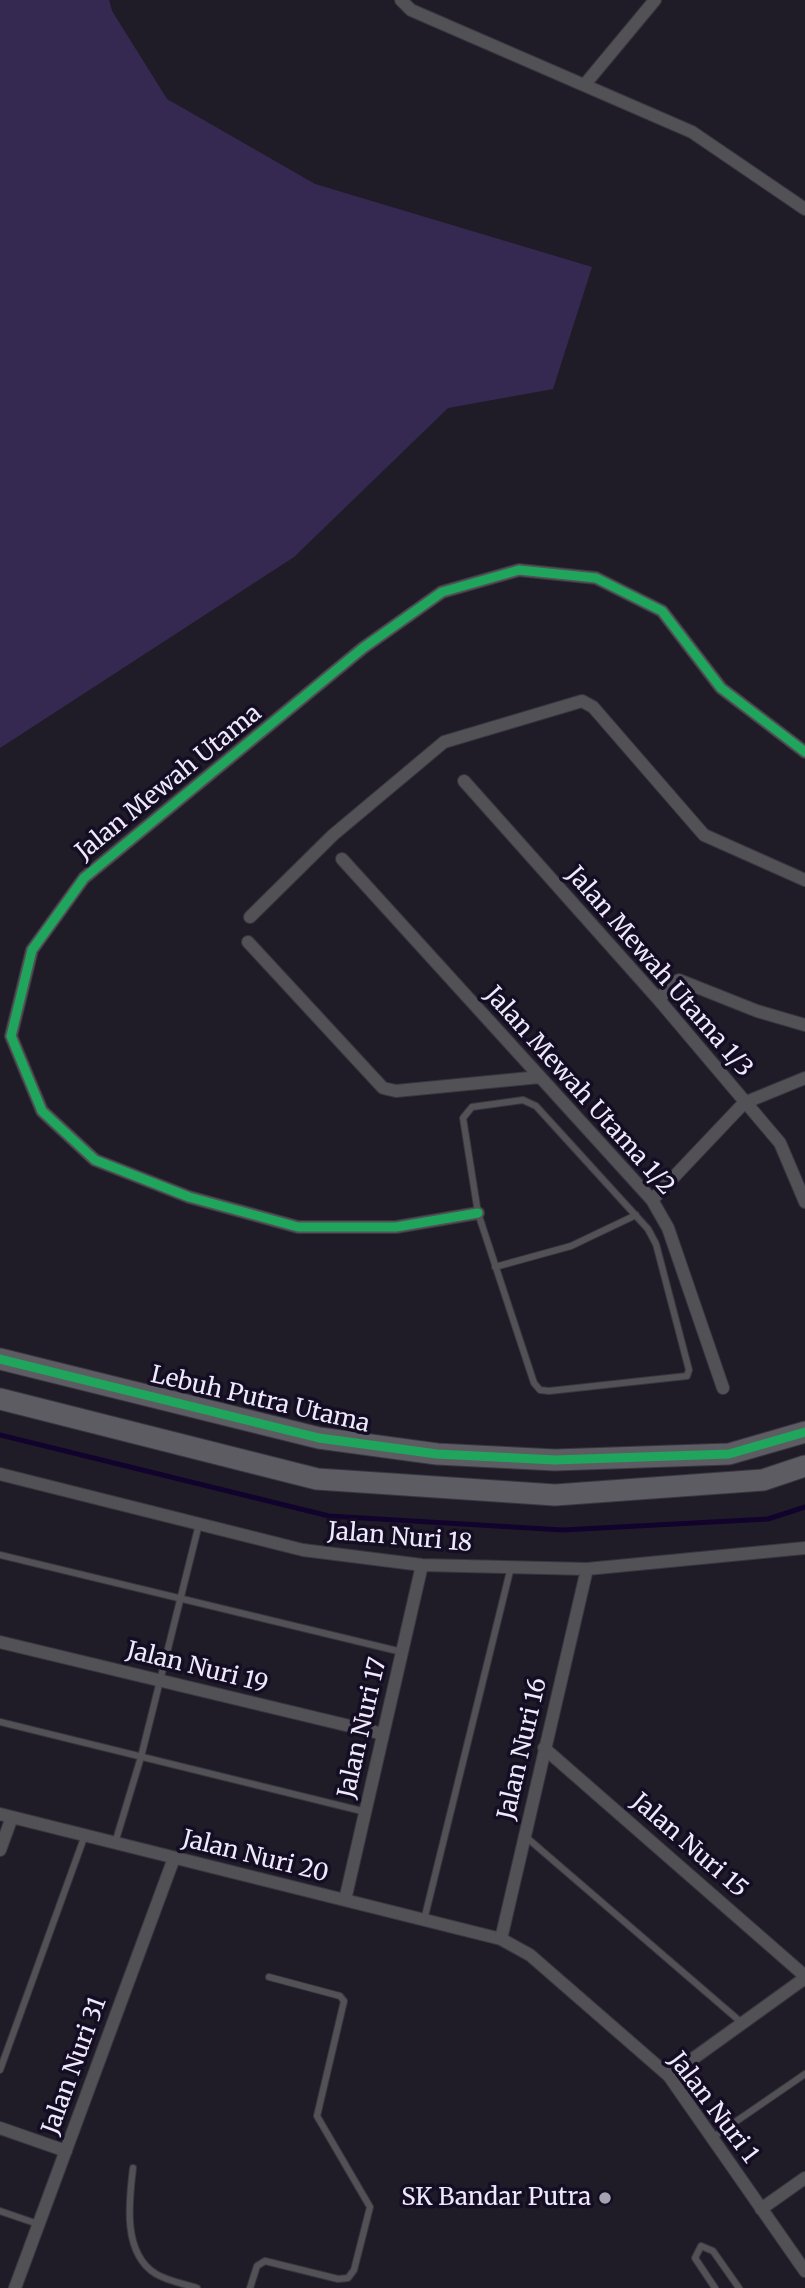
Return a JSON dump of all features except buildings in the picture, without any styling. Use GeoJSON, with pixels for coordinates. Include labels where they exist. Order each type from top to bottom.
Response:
{"type":"FeatureCollection","features":[{"type":"Feature","properties":{"kind":"main road","name":"Lebuh Putra Utama"},"geometry":{"type":"LineString","coordinates":[[0,1359],[319,1438],[437,1454],[555,1460],[729,1454],[805,1432]]}},
{"type":"Feature","properties":{"kind":"main road"},"geometry":{"type":"LineString","coordinates":[[0,1399],[317,1479],[555,1495],[763,1480],[805,1466]]}},
{"type":"Feature","properties":{"kind":"street"},"geometry":{"type":"LineString","coordinates":[[401,0],[411,10],[586,83],[692,132],[805,209]]}},
{"type":"Feature","properties":{"kind":"street"},"geometry":{"type":"LineString","coordinates":[[586,83],[655,0]]}},
{"type":"Feature","properties":{"kind":"street","name":"Jalan Mewah Utama"},"geometry":{"type":"LineString","coordinates":[[478,1213],[396,1227],[298,1227],[189,1197],[95,1160],[42,1111],[6,1037],[32,950],[84,878],[363,648],[442,592],[519,570],[596,578],[662,611],[721,688],[805,752]]}},
{"type":"Feature","properties":{"kind":"street"},"geometry":{"type":"LineString","coordinates":[[250,917],[333,835],[444,742],[582,701],[593,707],[704,835],[805,880]]}},
{"type":"Feature","properties":{"kind":"street","name":"Jalan Mewah Utama 1/3"},"geometry":{"type":"LineString","coordinates":[[464,781],[659,999],[780,1143],[805,1202]]}},
{"type":"Feature","properties":{"kind":"street","name":"Jalan Mewah Utama 1/2"},"geometry":{"type":"LineString","coordinates":[[342,859],[652,1200],[668,1228],[723,1388]]}},
{"type":"Feature","properties":{"kind":"street"},"geometry":{"type":"LineString","coordinates":[[248,942],[383,1088],[396,1091],[540,1076]]}},
{"type":"Feature","properties":{"kind":"street"},"geometry":{"type":"LineString","coordinates":[[659,999],[670,985],[679,981],[757,1011],[805,1025]]}},
{"type":"Feature","properties":{"kind":"street"},"geometry":{"type":"LineString","coordinates":[[652,1200],[744,1102],[805,1078]]}},
{"type":"Feature","properties":{"kind":"street","name":"Jalan Nuri 18"},"geometry":{"type":"LineString","coordinates":[[0,1474],[303,1550],[422,1565],[587,1569],[805,1548]]}},
{"type":"Feature","properties":{"kind":"street","name":"Jalan Nuri 17"},"geometry":{"type":"LineString","coordinates":[[345,1900],[422,1565]]}},
{"type":"Feature","properties":{"kind":"street","name":"Jalan Nuri 16"},"geometry":{"type":"LineString","coordinates":[[501,1939],[587,1569]]}},
{"type":"Feature","properties":{"kind":"street","name":"Jalan Nuri 19"},"geometry":{"type":"LineString","coordinates":[[0,1642],[383,1734]]}},
{"type":"Feature","properties":{"kind":"street","name":"Jalan Nuri 15"},"geometry":{"type":"LineString","coordinates":[[544,1748],[805,1977]]}},
{"type":"Feature","properties":{"kind":"street"},"geometry":{"type":"LineString","coordinates":[[0,1850],[6,1816]]}},
{"type":"Feature","properties":{"kind":"street","name":"Jalan Nuri 20"},"geometry":{"type":"LineString","coordinates":[[6,1816],[501,1939]]}},
{"type":"Feature","properties":{"kind":"street","name":"Jalan Nuri 31"},"geometry":{"type":"LineString","coordinates":[[15,2288],[174,1858]]}},
{"type":"Feature","properties":{"kind":"street","name":"Jalan Nuri 1"},"geometry":{"type":"LineString","coordinates":[[501,1939],[530,1955],[669,2076],[805,2271]]}},
{"type":"Feature","properties":{"kind":"street"},"geometry":{"type":"LineString","coordinates":[[669,2076],[805,1977]]}},
{"type":"Feature","properties":{"kind":"street"},"geometry":{"type":"LineString","coordinates":[[0,2128],[65,2151]]}},
{"type":"Feature","properties":{"kind":"street"},"geometry":{"type":"LineString","coordinates":[[761,2209],[805,2178]]}},
{"type":"Feature","properties":{"kind":"lane"},"geometry":{"type":"LineString","coordinates":[[523,1100],[536,1106],[636,1215],[656,1244],[689,1370],[687,1377],[679,1380],[540,1390],[534,1383],[478,1213],[463,1118],[465,1112],[472,1107],[523,1100]]}},
{"type":"Feature","properties":{"kind":"lane"},"geometry":{"type":"LineString","coordinates":[[495,1267],[571,1246],[636,1215]]}},
{"type":"Feature","properties":{"kind":"lane"},"geometry":{"type":"LineString","coordinates":[[115,1843],[141,1757],[199,1524]]}},
{"type":"Feature","properties":{"kind":"lane"},"geometry":{"type":"LineString","coordinates":[[0,1555],[402,1652]]}},
{"type":"Feature","properties":{"kind":"lane"},"geometry":{"type":"LineString","coordinates":[[424,1920],[511,1567]]}},
{"type":"Feature","properties":{"kind":"lane"},"geometry":{"type":"LineString","coordinates":[[0,1722],[366,1812]]}},
{"type":"Feature","properties":{"kind":"lane"},"geometry":{"type":"LineString","coordinates":[[0,2070],[85,1835]]}},
{"type":"Feature","properties":{"kind":"lane"},"geometry":{"type":"LineString","coordinates":[[524,1835],[741,2023]]}},
{"type":"Feature","properties":{"kind":"lane"},"geometry":{"type":"LineString","coordinates":[[250,2288],[257,2266],[265,2261],[338,2279],[348,2278],[354,2270],[370,2207],[317,2116],[344,2001],[340,1996],[269,1977]]}},
{"type":"Feature","properties":{"kind":"lane"},"geometry":{"type":"LineString","coordinates":[[712,2138],[805,2074]]}},
{"type":"Feature","properties":{"kind":"lane"},"geometry":{"type":"LineString","coordinates":[[133,2168],[129,2219],[133,2238],[146,2265],[158,2276],[197,2288]]}},
{"type":"Feature","properties":{"kind":"lane"},"geometry":{"type":"LineString","coordinates":[[0,2211],[38,2224]]}},
{"type":"Feature","properties":{"kind":"lane"},"geometry":{"type":"LineString","coordinates":[[715,2288],[695,2258],[701,2246],[713,2251],[739,2288]]}},
{"type":"Feature","properties":{"kind":"shaded area"},"geometry":{"type":"Polygon","coordinates":[[[0,0],[109,0],[112,11],[167,99],[315,184],[592,267],[553,389],[448,408],[294,557],[0,748],[0,0]]]}},
{"type":"Feature","properties":{"kind":"waterway"},"geometry":{"type":"LineString","coordinates":[[0,1435],[329,1516],[563,1530],[768,1519],[805,1507]]}},
{"type":"Feature","properties":{"kind":"cycle path"},"geometry":{"type":"LineString","coordinates":[[478,1213],[396,1227],[298,1227],[189,1197],[95,1160],[42,1111],[11,1036],[32,950],[84,878],[363,648],[442,592],[519,570],[596,578],[662,611],[721,688],[805,752]]}},
{"type":"Feature","properties":{"kind":"cycle path"},"geometry":{"type":"LineString","coordinates":[[0,1359],[319,1438],[437,1454],[555,1460],[729,1454],[805,1432]]}},
{"type":"Feature","properties":{"kind":"place","name":"SK Bandar Putra"},"geometry":{"type":"Point","coordinates":[605,2198]}}]}
